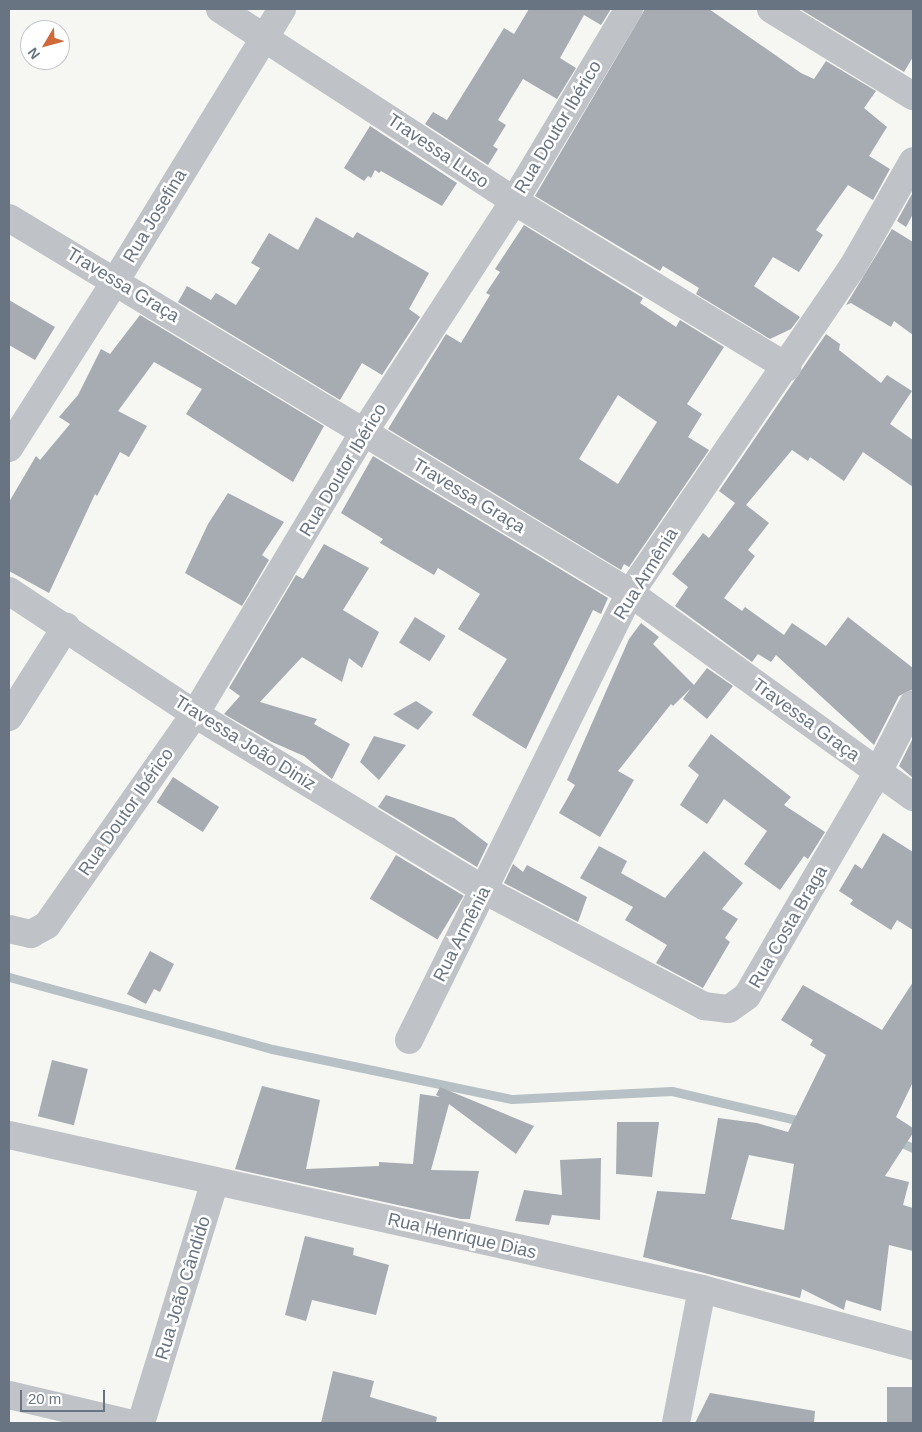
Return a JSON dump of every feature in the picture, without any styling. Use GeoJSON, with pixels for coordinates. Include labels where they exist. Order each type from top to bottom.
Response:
{"type":"FeatureCollection","features":[{"type":"Feature","properties":{"kind":"street","name":"Travessa Luso"},"geometry":{"type":"LineString","coordinates":[[220,9],[514,201],[787,367]]}},
{"type":"Feature","properties":{"kind":"street","name":"Rua Josefina"},"geometry":{"type":"LineString","coordinates":[[9,448],[116,280],[282,9]]}},
{"type":"Feature","properties":{"kind":"street","name":"Rua Doutor Ibérico"},"geometry":{"type":"LineString","coordinates":[[9,929],[30,934],[47,925],[195,714],[364,432],[514,201],[629,9]]}},
{"type":"Feature","properties":{"kind":"street"},"geometry":{"type":"LineString","coordinates":[[771,9],[913,96]]}},
{"type":"Feature","properties":{"kind":"street","name":"Rua Armênia"},"geometry":{"type":"LineString","coordinates":[[409,1040],[630,593],[787,367],[852,268],[913,161]]}},
{"type":"Feature","properties":{"kind":"street","name":"Travessa Graça"},"geometry":{"type":"LineString","coordinates":[[9,218],[116,280],[630,593],[913,798]]}},
{"type":"Feature","properties":{"kind":"street","name":"Travessa João Diniz"},"geometry":{"type":"LineString","coordinates":[[9,591],[195,714],[484,890]]}},
{"type":"Feature","properties":{"kind":"street"},"geometry":{"type":"LineString","coordinates":[[9,717],[66,627]]}},
{"type":"Feature","properties":{"kind":"street","name":"Rua Costa Braga"},"geometry":{"type":"LineString","coordinates":[[484,890],[704,1006],[729,1009],[747,996],[878,772],[913,704]]}},
{"type":"Feature","properties":{"kind":"street","name":"Rua Henrique Dias"},"geometry":{"type":"LineString","coordinates":[[9,1135],[702,1289],[913,1346]]}},
{"type":"Feature","properties":{"kind":"street","name":"Rua João Cândido"},"geometry":{"type":"LineString","coordinates":[[141,1423],[215,1181]]}},
{"type":"Feature","properties":{"kind":"street"},"geometry":{"type":"LineString","coordinates":[[676,1423],[702,1289]]}},
{"type":"Feature","properties":{"kind":"street"},"geometry":{"type":"LineString","coordinates":[[9,1395],[128,1423]]}},
{"type":"Feature","properties":{"kind":"building"},"geometry":{"type":"Polygon","coordinates":[[[529,9],[611,9],[601,25],[584,15],[560,58],[576,68],[557,99],[523,79],[498,120],[506,125],[493,146],[498,149],[488,165],[425,124],[433,112],[447,120],[504,28],[514,34],[529,9]]]}},
{"type":"Feature","properties":{"kind":"building"},"geometry":{"type":"Polygon","coordinates":[[[645,9],[709,9],[801,73],[814,79],[826,61],[876,91],[864,108],[887,127],[869,156],[890,169],[873,200],[848,185],[816,230],[823,235],[799,272],[773,257],[754,286],[800,317],[791,329],[770,339],[696,294],[699,288],[663,266],[660,271],[535,196],[645,9]]]}},
{"type":"Feature","properties":{"kind":"building"},"geometry":{"type":"Polygon","coordinates":[[[800,9],[913,9],[913,57],[904,72],[800,9]]]}},
{"type":"Feature","properties":{"kind":"building"},"geometry":{"type":"Polygon","coordinates":[[[370,126],[457,183],[442,206],[381,171],[379,173],[375,170],[371,178],[368,176],[364,181],[344,168],[370,126]]]}},
{"type":"Feature","properties":{"kind":"building"},"geometry":{"type":"Polygon","coordinates":[[[913,192],[913,214],[906,227],[897,221],[913,192]]]}},
{"type":"Feature","properties":{"kind":"building"},"geometry":{"type":"Polygon","coordinates":[[[316,217],[353,238],[357,232],[429,273],[409,309],[420,317],[382,375],[362,363],[340,400],[178,302],[187,286],[211,300],[216,293],[236,305],[260,268],[251,263],[269,233],[298,250],[316,217]]]}},
{"type":"Feature","properties":{"kind":"building"},"geometry":{"type":"Polygon","coordinates":[[[524,225],[643,298],[640,303],[676,327],[680,320],[724,347],[687,404],[702,414],[688,437],[709,450],[629,567],[624,564],[621,570],[388,429],[446,334],[461,343],[490,295],[486,293],[500,272],[495,269],[524,225]],[[618,395],[579,459],[618,484],[657,422],[618,395]]]}},
{"type":"Feature","properties":{"kind":"building"},"geometry":{"type":"Polygon","coordinates":[[[892,229],[913,242],[913,335],[894,321],[891,327],[851,303],[846,305],[892,229]]]}},
{"type":"Feature","properties":{"kind":"building"},"geometry":{"type":"Polygon","coordinates":[[[9,300],[55,327],[35,360],[9,345],[9,300]]]}},
{"type":"Feature","properties":{"kind":"building"},"geometry":{"type":"Polygon","coordinates":[[[140,315],[324,426],[293,482],[186,414],[202,389],[154,362],[118,411],[147,426],[129,457],[120,452],[97,496],[95,494],[49,593],[9,571],[9,502],[36,456],[40,460],[70,424],[59,417],[78,395],[101,349],[110,354],[140,315]]]}},
{"type":"Feature","properties":{"kind":"building"},"geometry":{"type":"Polygon","coordinates":[[[826,334],[840,344],[839,350],[881,383],[887,375],[912,391],[890,424],[913,440],[913,487],[863,452],[844,481],[810,457],[808,461],[792,450],[746,505],[769,523],[748,550],[755,556],[724,598],[742,611],[745,607],[784,635],[792,623],[826,646],[848,617],[913,668],[913,689],[899,696],[874,745],[776,655],[771,662],[758,654],[752,662],[675,606],[688,587],[672,574],[703,533],[709,538],[735,503],[719,491],[826,334]]]}},
{"type":"Feature","properties":{"kind":"building"},"geometry":{"type":"Polygon","coordinates":[[[373,456],[608,598],[601,614],[593,610],[526,749],[472,715],[507,659],[458,629],[480,594],[438,568],[434,575],[380,543],[383,539],[341,513],[373,456]]]}},
{"type":"Feature","properties":{"kind":"building"},"geometry":{"type":"Polygon","coordinates":[[[228,493],[284,522],[262,555],[269,560],[242,606],[185,573],[208,524],[228,493]]]}},
{"type":"Feature","properties":{"kind":"building"},"geometry":{"type":"Polygon","coordinates":[[[324,544],[369,568],[343,610],[379,632],[362,668],[349,658],[342,682],[302,657],[260,702],[317,719],[314,724],[350,744],[332,779],[304,756],[272,742],[224,714],[240,696],[229,688],[296,575],[303,579],[324,544]]]}},
{"type":"Feature","properties":{"kind":"building"},"geometry":{"type":"Polygon","coordinates":[[[415,617],[446,636],[430,662],[399,642],[415,617]]]}},
{"type":"Feature","properties":{"kind":"building"},"geometry":{"type":"Polygon","coordinates":[[[641,623],[659,637],[653,644],[694,685],[707,668],[733,686],[707,719],[683,699],[691,688],[673,706],[671,704],[618,771],[634,780],[600,837],[559,813],[575,785],[567,780],[629,639],[641,623]]]}},
{"type":"Feature","properties":{"kind":"building"},"geometry":{"type":"Polygon","coordinates":[[[416,701],[433,712],[418,730],[393,714],[416,701]]]}},
{"type":"Feature","properties":{"kind":"building"},"geometry":{"type":"Polygon","coordinates":[[[711,734],[791,797],[784,805],[825,832],[808,859],[804,856],[780,890],[744,864],[767,831],[724,799],[707,824],[680,805],[699,775],[688,766],[711,734]]]}},
{"type":"Feature","properties":{"kind":"building"},"geometry":{"type":"Polygon","coordinates":[[[374,736],[406,745],[379,780],[360,762],[374,736]]]}},
{"type":"Feature","properties":{"kind":"building"},"geometry":{"type":"Polygon","coordinates":[[[913,738],[913,778],[899,766],[913,738]]]}},
{"type":"Feature","properties":{"kind":"building"},"geometry":{"type":"Polygon","coordinates":[[[173,777],[219,807],[203,832],[157,802],[173,777]]]}},
{"type":"Feature","properties":{"kind":"building"},"geometry":{"type":"Polygon","coordinates":[[[386,795],[454,818],[488,844],[477,867],[378,807],[386,795]]]}},
{"type":"Feature","properties":{"kind":"building"},"geometry":{"type":"Polygon","coordinates":[[[883,833],[913,852],[913,930],[897,920],[891,930],[850,904],[853,900],[839,891],[855,864],[862,869],[883,833]]]}},
{"type":"Feature","properties":{"kind":"building"},"geometry":{"type":"Polygon","coordinates":[[[599,846],[627,861],[621,873],[665,898],[704,851],[743,883],[722,909],[738,919],[725,938],[730,942],[703,988],[656,963],[667,945],[625,920],[633,907],[580,878],[599,846]]]}},
{"type":"Feature","properties":{"kind":"building"},"geometry":{"type":"Polygon","coordinates":[[[396,855],[464,896],[437,939],[370,899],[396,855]]]}},
{"type":"Feature","properties":{"kind":"building"},"geometry":{"type":"Polygon","coordinates":[[[513,864],[523,872],[527,865],[587,897],[578,922],[504,883],[513,864]]]}},
{"type":"Feature","properties":{"kind":"building"},"geometry":{"type":"Polygon","coordinates":[[[150,951],[174,964],[160,992],[154,989],[146,1004],[127,994],[150,951]]]}},
{"type":"Feature","properties":{"kind":"building"},"geometry":{"type":"Polygon","coordinates":[[[913,982],[913,1082],[896,1117],[913,1128],[913,1133],[885,1176],[909,1182],[903,1205],[913,1208],[913,1251],[889,1245],[881,1311],[846,1300],[844,1310],[802,1289],[800,1298],[643,1257],[657,1191],[705,1194],[718,1118],[757,1123],[788,1132],[826,1055],[810,1045],[813,1040],[781,1020],[803,985],[882,1030],[913,982]],[[749,1155],[731,1219],[784,1230],[794,1164],[749,1155]]]}},
{"type":"Feature","properties":{"kind":"building"},"geometry":{"type":"Polygon","coordinates":[[[52,1060],[88,1069],[74,1125],[38,1116],[52,1060]]]}},
{"type":"Feature","properties":{"kind":"building"},"geometry":{"type":"Polygon","coordinates":[[[262,1086],[320,1100],[306,1169],[379,1166],[379,1162],[413,1164],[420,1094],[440,1097],[436,1095],[440,1087],[534,1126],[516,1154],[449,1104],[431,1170],[479,1171],[470,1219],[461,1219],[235,1169],[262,1086]]]}},
{"type":"Feature","properties":{"kind":"building"},"geometry":{"type":"Polygon","coordinates":[[[617,1122],[659,1122],[652,1177],[616,1174],[617,1122]]]}},
{"type":"Feature","properties":{"kind":"building"},"geometry":{"type":"Polygon","coordinates":[[[601,1158],[600,1220],[552,1215],[549,1225],[515,1221],[524,1190],[562,1195],[560,1160],[601,1158]]]}},
{"type":"Feature","properties":{"kind":"building"},"geometry":{"type":"Polygon","coordinates":[[[305,1236],[354,1248],[353,1255],[389,1265],[376,1315],[312,1300],[306,1321],[285,1315],[305,1236]]]}},
{"type":"Feature","properties":{"kind":"building"},"geometry":{"type":"Polygon","coordinates":[[[333,1371],[374,1381],[370,1397],[437,1417],[436,1423],[321,1423],[333,1371]]]}},
{"type":"Feature","properties":{"kind":"building"},"geometry":{"type":"Polygon","coordinates":[[[887,1387],[913,1387],[913,1423],[887,1423],[887,1387]]]}},
{"type":"Feature","properties":{"kind":"building"},"geometry":{"type":"Polygon","coordinates":[[[710,1393],[815,1411],[814,1423],[695,1423],[710,1393]]]}},
{"type":"Feature","properties":{"kind":"waterway"},"geometry":{"type":"LineString","coordinates":[[9,977],[272,1049],[512,1099],[672,1091],[805,1122]]}},
{"type":"Feature","properties":{"kind":"waterway"},"geometry":{"type":"LineString","coordinates":[[895,1140],[913,1148]]}}]}
